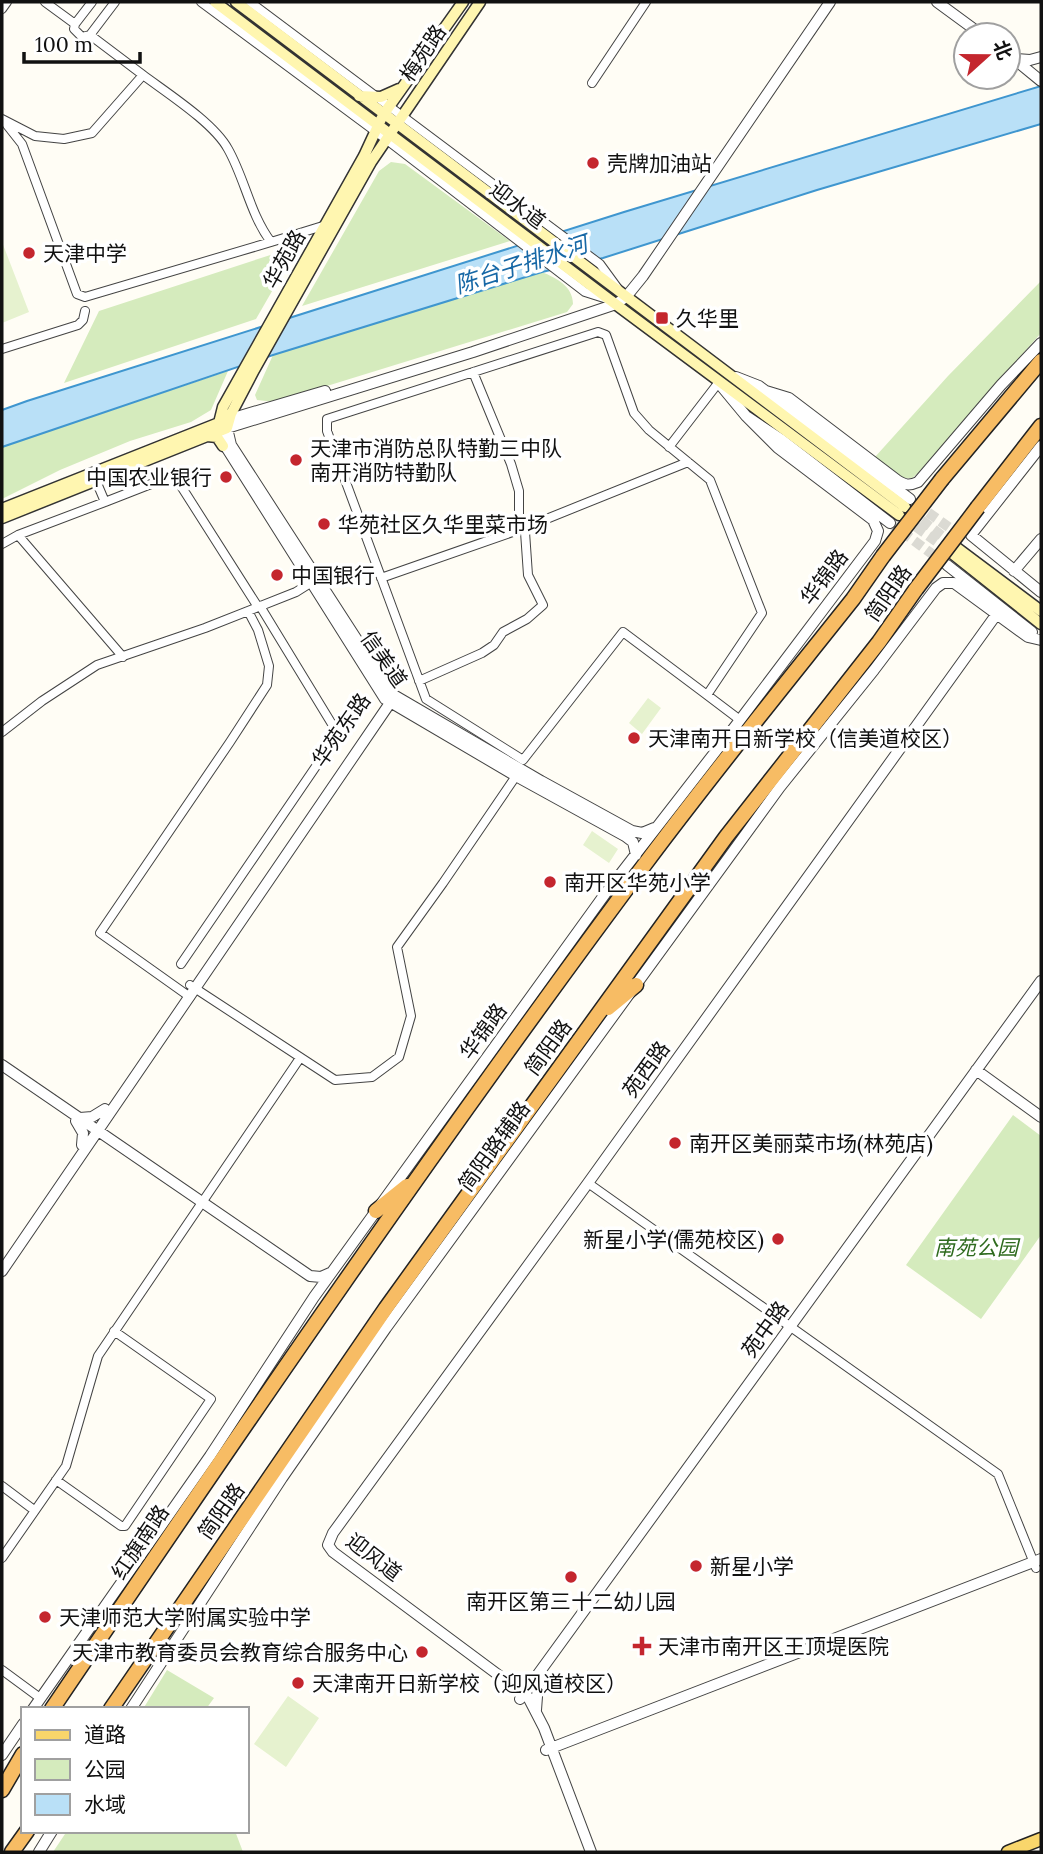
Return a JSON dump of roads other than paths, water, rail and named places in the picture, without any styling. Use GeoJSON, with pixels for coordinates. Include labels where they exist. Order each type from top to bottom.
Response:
{"type":"FeatureCollection","features":[{"type":"Feature","properties":{"kind":"highway","name":"简阳路"},"geometry":{"type":"LineString","coordinates":[[239,1433],[646,863],[942,479],[1041,361]]}},
{"type":"Feature","properties":{"kind":"highway","name":"简阳路"},"geometry":{"type":"LineString","coordinates":[[112,1707],[386,1308],[593,1020],[726,837],[879,642],[916,589],[1041,426]]}},
{"type":"Feature","properties":{"kind":"highway"},"geometry":{"type":"LineString","coordinates":[[593,1020],[636,985]]}},
{"type":"Feature","properties":{"kind":"highway"},"geometry":{"type":"LineString","coordinates":[[376,1211],[421,1175]]}},
{"type":"Feature","properties":{"kind":"highway","name":"红旗南路"},"geometry":{"type":"LineString","coordinates":[[53,1707],[239,1433]]}},
{"type":"Feature","properties":{"kind":"highway"},"geometry":{"type":"LineString","coordinates":[[2,1790],[21,1757]]}},
{"type":"Feature","properties":{"kind":"highway"},"geometry":{"type":"LineString","coordinates":[[12,1852],[26,1833]]}},
{"type":"Feature","properties":{"kind":"main road","name":"迎水道"},"geometry":{"type":"LineString","coordinates":[[215,2],[356,100],[392,120],[526,241],[570,275],[618,299],[719,377],[905,507]]}},
{"type":"Feature","properties":{"kind":"main road","name":"迎水道"},"geometry":{"type":"LineString","coordinates":[[236,2],[356,100]]}},
{"type":"Feature","properties":{"kind":"main road","name":"梅苑路"},"geometry":{"type":"LineString","coordinates":[[392,120],[405,84],[463,2]]}},
{"type":"Feature","properties":{"kind":"main road","name":"梅苑路"},"geometry":{"type":"LineString","coordinates":[[417,96],[480,2]]}},
{"type":"Feature","properties":{"kind":"main road"},"geometry":{"type":"LineString","coordinates":[[356,100],[387,96],[405,84]]}},
{"type":"Feature","properties":{"kind":"main road"},"geometry":{"type":"LineString","coordinates":[[392,120],[417,96]]}},
{"type":"Feature","properties":{"kind":"main road"},"geometry":{"type":"LineString","coordinates":[[392,120],[412,108],[417,96]]}},
{"type":"Feature","properties":{"kind":"main road","name":"华苑路"},"geometry":{"type":"LineString","coordinates":[[224,425],[223,407],[392,120]]}},
{"type":"Feature","properties":{"kind":"main road","name":"迎水道"},"geometry":{"type":"LineString","coordinates":[[419,147],[594,265],[618,299]]}},
{"type":"Feature","properties":{"kind":"main road","name":"华苑路"},"geometry":{"type":"LineString","coordinates":[[224,425],[292,306],[329,226]]}},
{"type":"Feature","properties":{"kind":"main road"},"geometry":{"type":"LineString","coordinates":[[2,509],[205,436],[224,425]]}},
{"type":"Feature","properties":{"kind":"main road"},"geometry":{"type":"LineString","coordinates":[[2,518],[94,477],[224,425]]}},
{"type":"Feature","properties":{"kind":"main road"},"geometry":{"type":"LineString","coordinates":[[205,436],[217,437],[223,446]]}},
{"type":"Feature","properties":{"kind":"main road"},"geometry":{"type":"LineString","coordinates":[[1041,611],[955,551],[1041,624]]}},
{"type":"Feature","properties":{"kind":"main road"},"geometry":{"type":"LineString","coordinates":[[17,1852],[26,1833]]}},
{"type":"Feature","properties":{"kind":"main road"},"geometry":{"type":"LineString","coordinates":[[1008,1852],[1041,1839]]}},
{"type":"Feature","properties":{"kind":"street"},"geometry":{"type":"LineString","coordinates":[[2,9],[7,2]]}},
{"type":"Feature","properties":{"kind":"street"},"geometry":{"type":"LineString","coordinates":[[45,2],[75,24]]}},
{"type":"Feature","properties":{"kind":"street"},"geometry":{"type":"LineString","coordinates":[[92,2],[75,24],[74,29],[79,36],[90,35],[114,2]]}},
{"type":"Feature","properties":{"kind":"street"},"geometry":{"type":"LineString","coordinates":[[201,2],[392,120],[547,231]]}},
{"type":"Feature","properties":{"kind":"street"},"geometry":{"type":"LineString","coordinates":[[250,2],[375,97],[392,120],[526,241]]}},
{"type":"Feature","properties":{"kind":"street"},"geometry":{"type":"LineString","coordinates":[[592,83],[646,2]]}},
{"type":"Feature","properties":{"kind":"street"},"geometry":{"type":"LineString","coordinates":[[224,425],[618,299],[665,241],[828,2]]}},
{"type":"Feature","properties":{"kind":"street"},"geometry":{"type":"LineString","coordinates":[[937,2],[963,21]]}},
{"type":"Feature","properties":{"kind":"street"},"geometry":{"type":"LineString","coordinates":[[944,2],[969,21]]}},
{"type":"Feature","properties":{"kind":"street"},"geometry":{"type":"LineString","coordinates":[[90,35],[211,128],[228,148],[258,225],[271,242]]}},
{"type":"Feature","properties":{"kind":"street"},"geometry":{"type":"LineString","coordinates":[[1022,56],[1041,55]]}},
{"type":"Feature","properties":{"kind":"street"},"geometry":{"type":"LineString","coordinates":[[1022,62],[1040,78]]}},
{"type":"Feature","properties":{"kind":"street"},"geometry":{"type":"LineString","coordinates":[[3,122],[35,136],[64,139],[92,133],[143,75]]}},
{"type":"Feature","properties":{"kind":"street"},"geometry":{"type":"LineString","coordinates":[[3,122],[20,140],[77,294],[85,298],[329,226]]}},
{"type":"Feature","properties":{"kind":"street"},"geometry":{"type":"LineString","coordinates":[[24,149],[35,136]]}},
{"type":"Feature","properties":{"kind":"street"},"geometry":{"type":"LineString","coordinates":[[2,349],[78,325],[83,320],[85,311]]}},
{"type":"Feature","properties":{"kind":"street"},"geometry":{"type":"LineString","coordinates":[[707,695],[762,614],[710,480],[649,430],[634,413],[606,335],[598,332],[327,419],[327,431],[426,699],[523,760],[623,632],[740,720]]}},
{"type":"Feature","properties":{"kind":"street"},"geometry":{"type":"LineString","coordinates":[[766,391],[789,398],[897,480],[904,485],[910,485],[918,482],[993,394],[1041,343]]}},
{"type":"Feature","properties":{"kind":"street"},"geometry":{"type":"LineString","coordinates":[[419,681],[482,653],[494,645],[502,632],[527,619],[543,605],[528,575],[524,528],[519,514],[519,491],[511,464],[473,372]]}},
{"type":"Feature","properties":{"kind":"street"},"geometry":{"type":"LineString","coordinates":[[719,377],[759,386],[905,507]]}},
{"type":"Feature","properties":{"kind":"street"},"geometry":{"type":"LineString","coordinates":[[719,377],[746,416],[782,440],[890,523]]}},
{"type":"Feature","properties":{"kind":"street"},"geometry":{"type":"LineString","coordinates":[[669,447],[719,377]]}},
{"type":"Feature","properties":{"kind":"street","name":"华锦路"},"geometry":{"type":"LineString","coordinates":[[34,1707],[210,1456],[314,1297],[376,1211],[605,894],[875,541],[878,531],[873,520],[778,448],[746,416]]}},
{"type":"Feature","properties":{"kind":"street","name":"信美道"},"geometry":{"type":"LineString","coordinates":[[224,425],[223,446],[389,699],[632,831],[642,833],[658,826]]}},
{"type":"Feature","properties":{"kind":"street","name":"信美道"},"geometry":{"type":"LineString","coordinates":[[224,425],[231,444],[377,687],[389,699],[516,776],[629,839],[636,847],[635,856]]}},
{"type":"Feature","properties":{"kind":"street"},"geometry":{"type":"LineString","coordinates":[[968,537],[1041,446]]}},
{"type":"Feature","properties":{"kind":"street"},"geometry":{"type":"LineString","coordinates":[[381,578],[524,528],[688,462]]}},
{"type":"Feature","properties":{"kind":"street"},"geometry":{"type":"LineString","coordinates":[[2,544],[18,535],[174,475],[338,734],[181,964]]}},
{"type":"Feature","properties":{"kind":"street"},"geometry":{"type":"LineString","coordinates":[[94,477],[105,502]]}},
{"type":"Feature","properties":{"kind":"street"},"geometry":{"type":"LineString","coordinates":[[18,535],[123,657]]}},
{"type":"Feature","properties":{"kind":"street"},"geometry":{"type":"LineString","coordinates":[[968,537],[1041,592]]}},
{"type":"Feature","properties":{"kind":"street"},"geometry":{"type":"LineString","coordinates":[[968,537],[1041,598]]}},
{"type":"Feature","properties":{"kind":"street"},"geometry":{"type":"LineString","coordinates":[[1014,571],[1041,539]]}},
{"type":"Feature","properties":{"kind":"street"},"geometry":{"type":"LineString","coordinates":[[947,565],[1041,640]]}},
{"type":"Feature","properties":{"kind":"street"},"geometry":{"type":"LineString","coordinates":[[2,732],[72,680],[97,665],[259,607],[296,592],[314,581]]}},
{"type":"Feature","properties":{"kind":"street","name":"简阳路辅路"},"geometry":{"type":"LineString","coordinates":[[132,1707],[345,1385],[780,787],[936,588],[943,583],[954,583],[1028,637],[1041,640]]}},
{"type":"Feature","properties":{"kind":"street"},"geometry":{"type":"LineString","coordinates":[[248,611],[258,630],[269,666],[267,685],[100,933],[190,991],[335,1080],[372,1077],[399,1057],[411,1016],[397,947],[516,776]]}},
{"type":"Feature","properties":{"kind":"street","name":"苑西路"},"geometry":{"type":"LineString","coordinates":[[328,1545],[333,1534],[996,615]]}},
{"type":"Feature","properties":{"kind":"street"},"geometry":{"type":"LineString","coordinates":[[377,687],[381,699],[379,709]]}},
{"type":"Feature","properties":{"kind":"street","name":"华苑东路"},"geometry":{"type":"LineString","coordinates":[[2,1271],[105,1109],[190,991],[379,709],[389,699]]}},
{"type":"Feature","properties":{"kind":"street","name":"华苑东路"},"geometry":{"type":"LineString","coordinates":[[92,1131],[389,699]]}},
{"type":"Feature","properties":{"kind":"street"},"geometry":{"type":"LineString","coordinates":[[575,960],[605,894]]}},
{"type":"Feature","properties":{"kind":"street","name":"苑中路"},"geometry":{"type":"LineString","coordinates":[[524,1698],[538,1683],[1041,981]]}},
{"type":"Feature","properties":{"kind":"street","name":"苑中路"},"geometry":{"type":"LineString","coordinates":[[977,1071],[1041,988]]}},
{"type":"Feature","properties":{"kind":"street"},"geometry":{"type":"LineString","coordinates":[[2,1558],[66,1466],[98,1356],[300,1058]]}},
{"type":"Feature","properties":{"kind":"street"},"geometry":{"type":"LineString","coordinates":[[2,1067],[92,1131],[310,1276],[321,1277],[333,1272]]}},
{"type":"Feature","properties":{"kind":"street"},"geometry":{"type":"LineString","coordinates":[[977,1071],[1041,1117]]}},
{"type":"Feature","properties":{"kind":"street"},"geometry":{"type":"LineString","coordinates":[[77,1119],[92,1117],[105,1109]]}},
{"type":"Feature","properties":{"kind":"street"},"geometry":{"type":"LineString","coordinates":[[77,1119],[83,1133],[83,1147]]}},
{"type":"Feature","properties":{"kind":"street","name":"华苑东路"},"geometry":{"type":"LineString","coordinates":[[2,1262],[83,1147]]}},
{"type":"Feature","properties":{"kind":"street"},"geometry":{"type":"LineString","coordinates":[[588,1183],[998,1474],[1038,1564]]}},
{"type":"Feature","properties":{"kind":"street"},"geometry":{"type":"LineString","coordinates":[[201,1204],[307,1279],[314,1288],[314,1297]]}},
{"type":"Feature","properties":{"kind":"street"},"geometry":{"type":"LineString","coordinates":[[345,1385],[386,1308]]}},
{"type":"Feature","properties":{"kind":"street","name":"苑中路"},"geometry":{"type":"LineString","coordinates":[[524,1698],[792,1329]]}},
{"type":"Feature","properties":{"kind":"street"},"geometry":{"type":"LineString","coordinates":[[56,1480],[121,1526],[125,1526],[211,1399],[114,1331]]}},
{"type":"Feature","properties":{"kind":"street"},"geometry":{"type":"LineString","coordinates":[[2,1486],[34,1510]]}},
{"type":"Feature","properties":{"kind":"street","name":"迎风道"},"geometry":{"type":"LineString","coordinates":[[328,1545],[333,1552],[524,1698],[538,1715],[591,1852]]}},
{"type":"Feature","properties":{"kind":"street"},"geometry":{"type":"LineString","coordinates":[[551,1752],[565,1742],[1038,1564]]}},
{"type":"Feature","properties":{"kind":"street"},"geometry":{"type":"LineString","coordinates":[[551,1752],[1038,1564]]}},
{"type":"Feature","properties":{"kind":"street"},"geometry":{"type":"LineString","coordinates":[[2,1670],[40,1698]]}},
{"type":"Feature","properties":{"kind":"street"},"geometry":{"type":"LineString","coordinates":[[538,1683],[535,1702],[538,1715]]}},
{"type":"Feature","properties":{"kind":"street","name":"迎风道"},"geometry":{"type":"LineString","coordinates":[[524,1698],[551,1752],[555,1773],[585,1852]]}},
{"type":"Feature","properties":{"kind":"street"},"geometry":{"type":"LineString","coordinates":[[2,1755],[21,1727]]}},
{"type":"Feature","properties":{"kind":"street"},"geometry":{"type":"LineString","coordinates":[[39,1852],[51,1833]]}},
{"type":"Feature","properties":{"kind":"water","name":"陈台子排水河"},"geometry":{"type":"Polygon","coordinates":[[[1041,86],[1041,124],[817,190],[603,258],[542,272],[273,355],[2,447],[2,410],[27,401],[624,212],[1041,86]]]}},
{"type":"Feature","properties":{"kind":"tunnel"},"geometry":{"type":"LineString","coordinates":[[916,504],[964,538]]}},
{"type":"Feature","properties":{"kind":"tunnel"},"geometry":{"type":"LineString","coordinates":[[910,511],[955,546]]}},
{"type":"Feature","properties":{"kind":"tunnel"},"geometry":{"type":"LineString","coordinates":[[904,518],[951,552]]}},
{"type":"Feature","properties":{"kind":"tunnel"},"geometry":{"type":"LineString","coordinates":[[890,523],[943,562]]}},
{"type":"Feature","properties":{"kind":"place","name":"壳牌加油站"},"geometry":{"type":"Point","coordinates":[593,163]}},
{"type":"Feature","properties":{"kind":"place","name":"天津中学"},"geometry":{"type":"Point","coordinates":[29,253]}},
{"type":"Feature","properties":{"kind":"place","name":"久华里"},"geometry":{"type":"Point","coordinates":[662,318]}},
{"type":"Feature","properties":{"kind":"place","name":"天津市消防总队特勤三中队 南开消防特勤队"},"geometry":{"type":"Point","coordinates":[296,460]}},
{"type":"Feature","properties":{"kind":"place","name":"中国农业银行"},"geometry":{"type":"Point","coordinates":[226,477]}},
{"type":"Feature","properties":{"kind":"place","name":"华苑社区久华里菜市场"},"geometry":{"type":"Point","coordinates":[324,524]}},
{"type":"Feature","properties":{"kind":"place","name":"中国银行"},"geometry":{"type":"Point","coordinates":[277,575]}},
{"type":"Feature","properties":{"kind":"place","name":"天津南开日新学校（信美道校区）"},"geometry":{"type":"Point","coordinates":[634,738]}},
{"type":"Feature","properties":{"kind":"place","name":"南开区华苑小学"},"geometry":{"type":"Point","coordinates":[550,882]}},
{"type":"Feature","properties":{"kind":"place","name":"南开区美丽菜市场(林苑店)"},"geometry":{"type":"Point","coordinates":[675,1143]}},
{"type":"Feature","properties":{"kind":"place","name":"新星小学(儒苑校区)"},"geometry":{"type":"Point","coordinates":[778,1239]}},
{"type":"Feature","properties":{"kind":"place","name":"新星小学"},"geometry":{"type":"Point","coordinates":[696,1566]}},
{"type":"Feature","properties":{"kind":"place","name":"南开区第三十二幼儿园"},"geometry":{"type":"Point","coordinates":[571,1577]}},
{"type":"Feature","properties":{"kind":"place","name":"天津师范大学附属实验中学"},"geometry":{"type":"Point","coordinates":[45,1617]}},
{"type":"Feature","properties":{"kind":"place","name":"天津市南开区王顶堤医院"},"geometry":{"type":"Point","coordinates":[642,1646]}},
{"type":"Feature","properties":{"kind":"place","name":"天津市教育委员会教育综合服务中心"},"geometry":{"type":"Point","coordinates":[422,1652]}},
{"type":"Feature","properties":{"kind":"place","name":"天津南开日新学校（迎风道校区）"},"geometry":{"type":"Point","coordinates":[298,1683]}},
{"type":"Feature","properties":{"kind":"park label","name":"南苑公园"},"geometry":{"type":"Point","coordinates":[976,1247]}}]}
